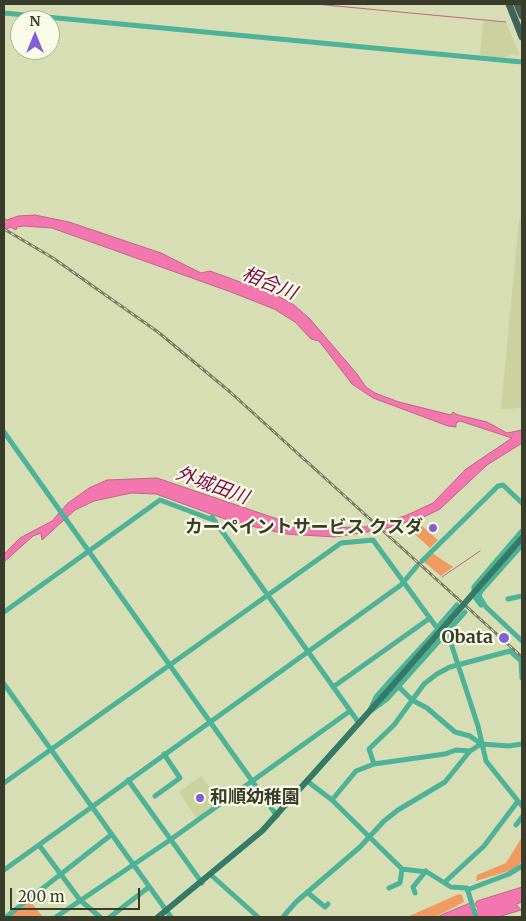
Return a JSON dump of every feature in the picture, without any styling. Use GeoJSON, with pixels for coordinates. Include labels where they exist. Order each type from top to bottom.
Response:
{"type":"FeatureCollection","features":[{"type":"Feature","properties":{"kind":"highway"},"geometry":{"type":"LineString","coordinates":[[509,4],[522,37]]}},
{"type":"Feature","properties":{"kind":"highway"},"geometry":{"type":"LineString","coordinates":[[517,4],[522,16]]}},
{"type":"Feature","properties":{"kind":"main road"},"geometry":{"type":"LineString","coordinates":[[158,917],[202,883],[262,831],[522,538]]}},
{"type":"Feature","properties":{"kind":"street"},"geometry":{"type":"LineString","coordinates":[[4,14],[522,62]]}},
{"type":"Feature","properties":{"kind":"street"},"geometry":{"type":"LineString","coordinates":[[4,432],[276,816]]}},
{"type":"Feature","properties":{"kind":"street"},"geometry":{"type":"LineString","coordinates":[[422,561],[498,486],[503,485],[522,503]]}},
{"type":"Feature","properties":{"kind":"street"},"geometry":{"type":"LineString","coordinates":[[4,612],[160,500],[213,518],[359,723]]}},
{"type":"Feature","properties":{"kind":"street"},"geometry":{"type":"LineString","coordinates":[[486,607],[476,599],[474,588],[522,531]]}},
{"type":"Feature","properties":{"kind":"street"},"geometry":{"type":"LineString","coordinates":[[4,783],[341,543],[373,540],[437,628],[447,631]]}},
{"type":"Feature","properties":{"kind":"street"},"geometry":{"type":"LineString","coordinates":[[522,545],[480,593],[480,600],[486,607],[522,641]]}},
{"type":"Feature","properties":{"kind":"street"},"geometry":{"type":"LineString","coordinates":[[500,557],[506,562]]}},
{"type":"Feature","properties":{"kind":"street"},"geometry":{"type":"LineString","coordinates":[[4,870],[308,652],[404,581],[417,566]]}},
{"type":"Feature","properties":{"kind":"street"},"geometry":{"type":"LineString","coordinates":[[508,599],[522,596]]}},
{"type":"Feature","properties":{"kind":"street"},"geometry":{"type":"LineString","coordinates":[[369,711],[376,698],[456,605]]}},
{"type":"Feature","properties":{"kind":"street"},"geometry":{"type":"LineString","coordinates":[[369,711],[380,706],[464,612]]}},
{"type":"Feature","properties":{"kind":"street"},"geometry":{"type":"LineString","coordinates":[[332,687],[430,618]]}},
{"type":"Feature","properties":{"kind":"street"},"geometry":{"type":"LineString","coordinates":[[447,631],[486,761],[522,806]]}},
{"type":"Feature","properties":{"kind":"street"},"geometry":{"type":"LineString","coordinates":[[374,764],[369,750],[394,725],[430,679],[457,665],[510,651],[521,661],[522,678]]}},
{"type":"Feature","properties":{"kind":"street"},"geometry":{"type":"LineString","coordinates":[[4,684],[171,917]]}},
{"type":"Feature","properties":{"kind":"street"},"geometry":{"type":"LineString","coordinates":[[398,686],[412,700],[427,708],[455,732],[470,736],[482,744],[509,746],[522,744]]}},
{"type":"Feature","properties":{"kind":"street"},"geometry":{"type":"LineString","coordinates":[[56,917],[170,840],[350,711]]}},
{"type":"Feature","properties":{"kind":"street"},"geometry":{"type":"LineString","coordinates":[[283,917],[307,892],[398,810],[445,782],[470,751],[482,744]]}},
{"type":"Feature","properties":{"kind":"street"},"geometry":{"type":"LineString","coordinates":[[332,800],[356,771],[374,764],[445,754],[456,750],[470,751]]}},
{"type":"Feature","properties":{"kind":"street"},"geometry":{"type":"LineString","coordinates":[[155,796],[180,778],[164,754]]}},
{"type":"Feature","properties":{"kind":"street"},"geometry":{"type":"LineString","coordinates":[[128,780],[202,883]]}},
{"type":"Feature","properties":{"kind":"street"},"geometry":{"type":"LineString","coordinates":[[307,781],[332,800],[402,869],[426,872],[451,887],[465,887],[468,890],[476,917]]}},
{"type":"Feature","properties":{"kind":"street"},"geometry":{"type":"LineString","coordinates":[[445,882],[484,846],[518,801]]}},
{"type":"Feature","properties":{"kind":"street"},"geometry":{"type":"LineString","coordinates":[[516,825],[522,817]]}},
{"type":"Feature","properties":{"kind":"street"},"geometry":{"type":"LineString","coordinates":[[6,917],[111,835]]}},
{"type":"Feature","properties":{"kind":"street"},"geometry":{"type":"LineString","coordinates":[[39,845],[80,900],[100,917]]}},
{"type":"Feature","properties":{"kind":"street"},"geometry":{"type":"LineString","coordinates":[[468,890],[509,874],[522,866]]}},
{"type":"Feature","properties":{"kind":"street"},"geometry":{"type":"LineString","coordinates":[[389,888],[400,883],[402,869]]}},
{"type":"Feature","properties":{"kind":"street"},"geometry":{"type":"LineString","coordinates":[[415,893],[413,888],[426,872]]}},
{"type":"Feature","properties":{"kind":"street"},"geometry":{"type":"LineString","coordinates":[[211,875],[258,917]]}},
{"type":"Feature","properties":{"kind":"street"},"geometry":{"type":"LineString","coordinates":[[110,917],[149,887]]}},
{"type":"Feature","properties":{"kind":"street"},"geometry":{"type":"LineString","coordinates":[[307,892],[325,907],[328,904]]}},
{"type":"Feature","properties":{"kind":"shaded area"},"geometry":{"type":"Polygon","coordinates":[[[483,20],[506,23],[520,55],[511,54],[503,58],[480,55],[483,20]]]}},
{"type":"Feature","properties":{"kind":"shaded area"},"geometry":{"type":"Polygon","coordinates":[[[35,215],[69,222],[161,253],[201,273],[210,271],[276,295],[294,305],[310,319],[366,387],[375,393],[399,402],[451,415],[453,412],[487,422],[507,433],[522,430],[522,443],[487,465],[440,509],[426,516],[381,530],[334,537],[286,534],[233,522],[156,494],[131,493],[94,501],[75,510],[42,540],[41,533],[33,536],[4,562],[4,554],[20,538],[52,521],[68,503],[89,488],[107,480],[157,478],[298,526],[313,528],[364,527],[405,516],[433,503],[466,469],[512,438],[460,421],[456,423],[456,427],[448,426],[373,398],[352,384],[319,341],[311,339],[295,322],[274,309],[52,228],[24,226],[17,227],[16,230],[10,227],[4,231],[4,218],[7,220],[18,216],[35,215]]]}},
{"type":"Feature","properties":{"kind":"shaded area"},"geometry":{"type":"Polygon","coordinates":[[[519,219],[522,219],[522,408],[501,409],[519,219]]]}},
{"type":"Feature","properties":{"kind":"shaded area"},"geometry":{"type":"Polygon","coordinates":[[[422,526],[438,540],[430,548],[410,530],[422,526]]]}},
{"type":"Feature","properties":{"kind":"shaded area"},"geometry":{"type":"Polygon","coordinates":[[[432,553],[453,567],[441,576],[424,562],[432,553]]]}},
{"type":"Feature","properties":{"kind":"shaded area","name":"和順幼稚園"},"geometry":{"type":"Polygon","coordinates":[[[201,776],[221,803],[197,819],[179,792],[201,776]]]}},
{"type":"Feature","properties":{"kind":"shaded area"},"geometry":{"type":"Polygon","coordinates":[[[522,837],[522,861],[518,866],[509,871],[476,881],[477,875],[506,863],[522,837]]]}},
{"type":"Feature","properties":{"kind":"shaded area"},"geometry":{"type":"Polygon","coordinates":[[[522,887],[522,902],[516,904],[521,910],[498,917],[480,917],[479,914],[481,913],[475,904],[477,901],[522,887]]]}},
{"type":"Feature","properties":{"kind":"shaded area"},"geometry":{"type":"Polygon","coordinates":[[[459,894],[462,895],[464,902],[435,917],[407,917],[459,894]]]}},
{"type":"Feature","properties":{"kind":"shaded area"},"geometry":{"type":"Polygon","coordinates":[[[30,901],[43,917],[9,917],[30,901]]]}},
{"type":"Feature","properties":{"kind":"shaded area"},"geometry":{"type":"Polygon","coordinates":[[[470,903],[475,917],[437,917],[446,913],[470,903]]]}},
{"type":"Feature","properties":{"kind":"waterway"},"geometry":{"type":"LineString","coordinates":[[315,4],[506,22]]}},
{"type":"Feature","properties":{"kind":"waterway"},"geometry":{"type":"LineString","coordinates":[[442,577],[480,551]]}},
{"type":"Feature","properties":{"kind":"waterway"},"geometry":{"type":"LineString","coordinates":[[469,917],[490,908]]}},
{"type":"Feature","properties":{"kind":"railway"},"geometry":{"type":"LineString","coordinates":[[4,229],[53,258],[158,332],[229,391],[522,657]]}},
{"type":"Feature","properties":{"kind":"place","name":"カーペイントサービス クスダ"},"geometry":{"type":"Point","coordinates":[433,528]}},
{"type":"Feature","properties":{"kind":"place","name":"Obata"},"geometry":{"type":"Point","coordinates":[504,638]}},
{"type":"Feature","properties":{"kind":"place","name":"和順幼稚園"},"geometry":{"type":"Point","coordinates":[200,798]}},
{"type":"Feature","properties":{"kind":"water label","name":"相合川"},"geometry":{"type":"Point","coordinates":[269,284]}},
{"type":"Feature","properties":{"kind":"water label","name":"外城田川"},"geometry":{"type":"Point","coordinates":[212,486]}}]}
